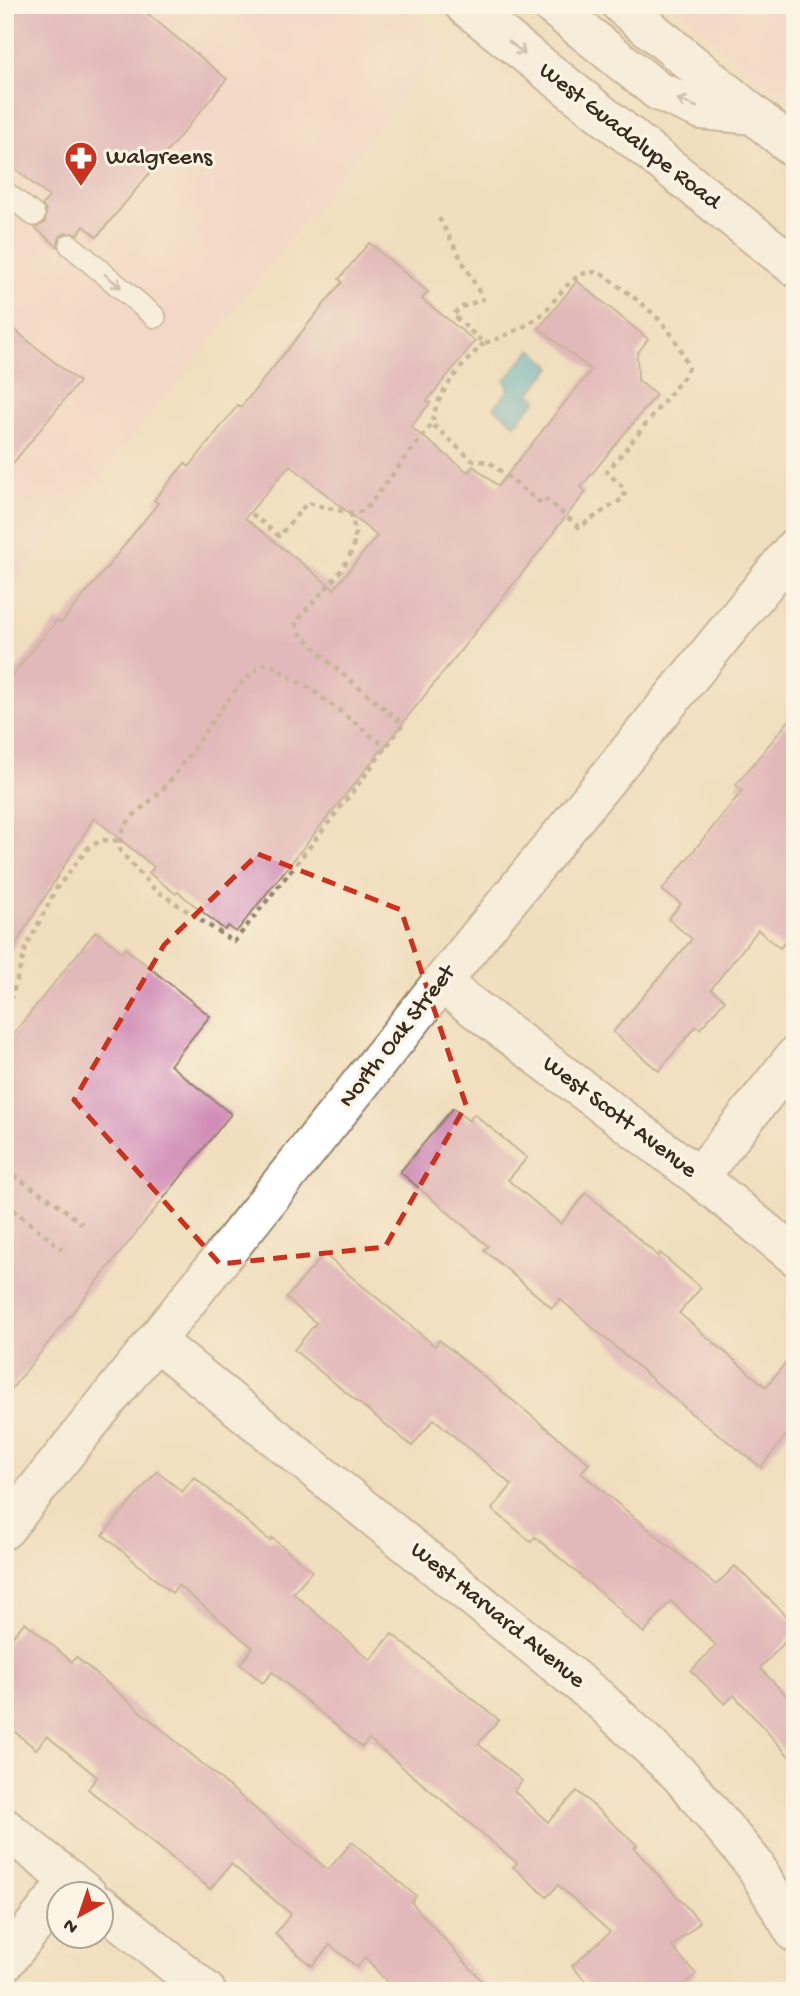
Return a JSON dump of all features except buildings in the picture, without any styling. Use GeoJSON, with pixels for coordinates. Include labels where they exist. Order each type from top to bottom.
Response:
{"type":"FeatureCollection","features":[{"type":"Feature","properties":{"kind":"street","name":"West Guadalupe Road"},"geometry":{"type":"LineString","coordinates":[[464,5],[795,267]]}},
{"type":"Feature","properties":{"kind":"street"},"geometry":{"type":"LineString","coordinates":[[551,5],[658,91],[702,110],[754,115]]}},
{"type":"Feature","properties":{"kind":"street"},"geometry":{"type":"LineString","coordinates":[[621,5],[795,149]]}},
{"type":"Feature","properties":{"kind":"street","name":"North Oak Street"},"geometry":{"type":"LineString","coordinates":[[5,1529],[157,1342],[440,983],[795,547]]}},
{"type":"Feature","properties":{"kind":"street","name":"West Scott Avenue"},"geometry":{"type":"LineString","coordinates":[[440,983],[699,1177],[795,1256]]}},
{"type":"Feature","properties":{"kind":"street"},"geometry":{"type":"LineString","coordinates":[[699,1177],[795,1056]]}},
{"type":"Feature","properties":{"kind":"street","name":"West Harvard Avenue"},"geometry":{"type":"LineString","coordinates":[[157,1342],[599,1699],[681,1776],[754,1864],[795,1933]]}},
{"type":"Feature","properties":{"kind":"street"},"geometry":{"type":"LineString","coordinates":[[5,1828],[71,1881]]}},
{"type":"Feature","properties":{"kind":"street"},"geometry":{"type":"LineString","coordinates":[[116,1917],[206,1991]]}},
{"type":"Feature","properties":{"kind":"street"},"geometry":{"type":"LineString","coordinates":[[5,1962],[46,1920]]}},
{"type":"Feature","properties":{"kind":"lane"},"geometry":{"type":"LineString","coordinates":[[5,192],[34,215]]}},
{"type":"Feature","properties":{"kind":"lane"},"geometry":{"type":"LineString","coordinates":[[70,245],[155,317]]}},
{"type":"Feature","properties":{"kind":"path"},"geometry":{"type":"LineString","coordinates":[[439,218],[483,299],[463,307],[453,315],[484,343]]}},
{"type":"Feature","properties":{"kind":"path"},"geometry":{"type":"LineString","coordinates":[[252,514],[279,536],[307,503],[351,513],[364,511],[432,424],[434,412],[449,383],[484,343],[498,340],[542,315],[581,273],[601,273],[652,310],[677,343],[688,368],[683,378],[607,472],[623,487],[625,497],[579,527],[547,500],[542,504],[489,462],[472,460],[432,424]]}},
{"type":"Feature","properties":{"kind":"path"},"geometry":{"type":"LineString","coordinates":[[351,513],[355,534],[352,549],[340,571],[304,610],[296,623],[298,631],[306,640],[403,724],[386,747],[234,942],[154,889],[120,851],[121,834],[131,820],[161,792],[239,688],[257,668],[267,663],[314,691],[386,747]]}},
{"type":"Feature","properties":{"kind":"path"},"geometry":{"type":"LineString","coordinates":[[5,1009],[12,996],[26,948],[56,890],[89,847],[103,840],[121,841]]}},
{"type":"Feature","properties":{"kind":"path"},"geometry":{"type":"LineString","coordinates":[[5,1170],[56,1203],[82,1224]]}},
{"type":"Feature","properties":{"kind":"path"},"geometry":{"type":"LineString","coordinates":[[5,1203],[62,1249]]}},
{"type":"Feature","properties":{"kind":"highlighted area"},"geometry":{"type":"Polygon","coordinates":[[[258,854],[401,910],[466,1105],[385,1247],[220,1264],[74,1100],[164,945],[258,854]]]}},
{"type":"Feature","properties":{"kind":"shaded area"},"geometry":{"type":"Polygon","coordinates":[[[5,5],[402,5],[447,42],[5,597],[5,5]]]}},
{"type":"Feature","properties":{"kind":"shaded area"},"geometry":{"type":"Polygon","coordinates":[[[672,5],[795,5],[795,107],[672,5]]]}},
{"type":"Feature","properties":{"kind":"water"},"geometry":{"type":"Polygon","coordinates":[[[532,349],[552,367],[530,393],[537,399],[515,424],[494,407],[509,390],[505,380],[532,349]]]}},
{"type":"Feature","properties":{"kind":"place","name":"Walgreens"},"geometry":{"type":"Point","coordinates":[81,188]}}]}
